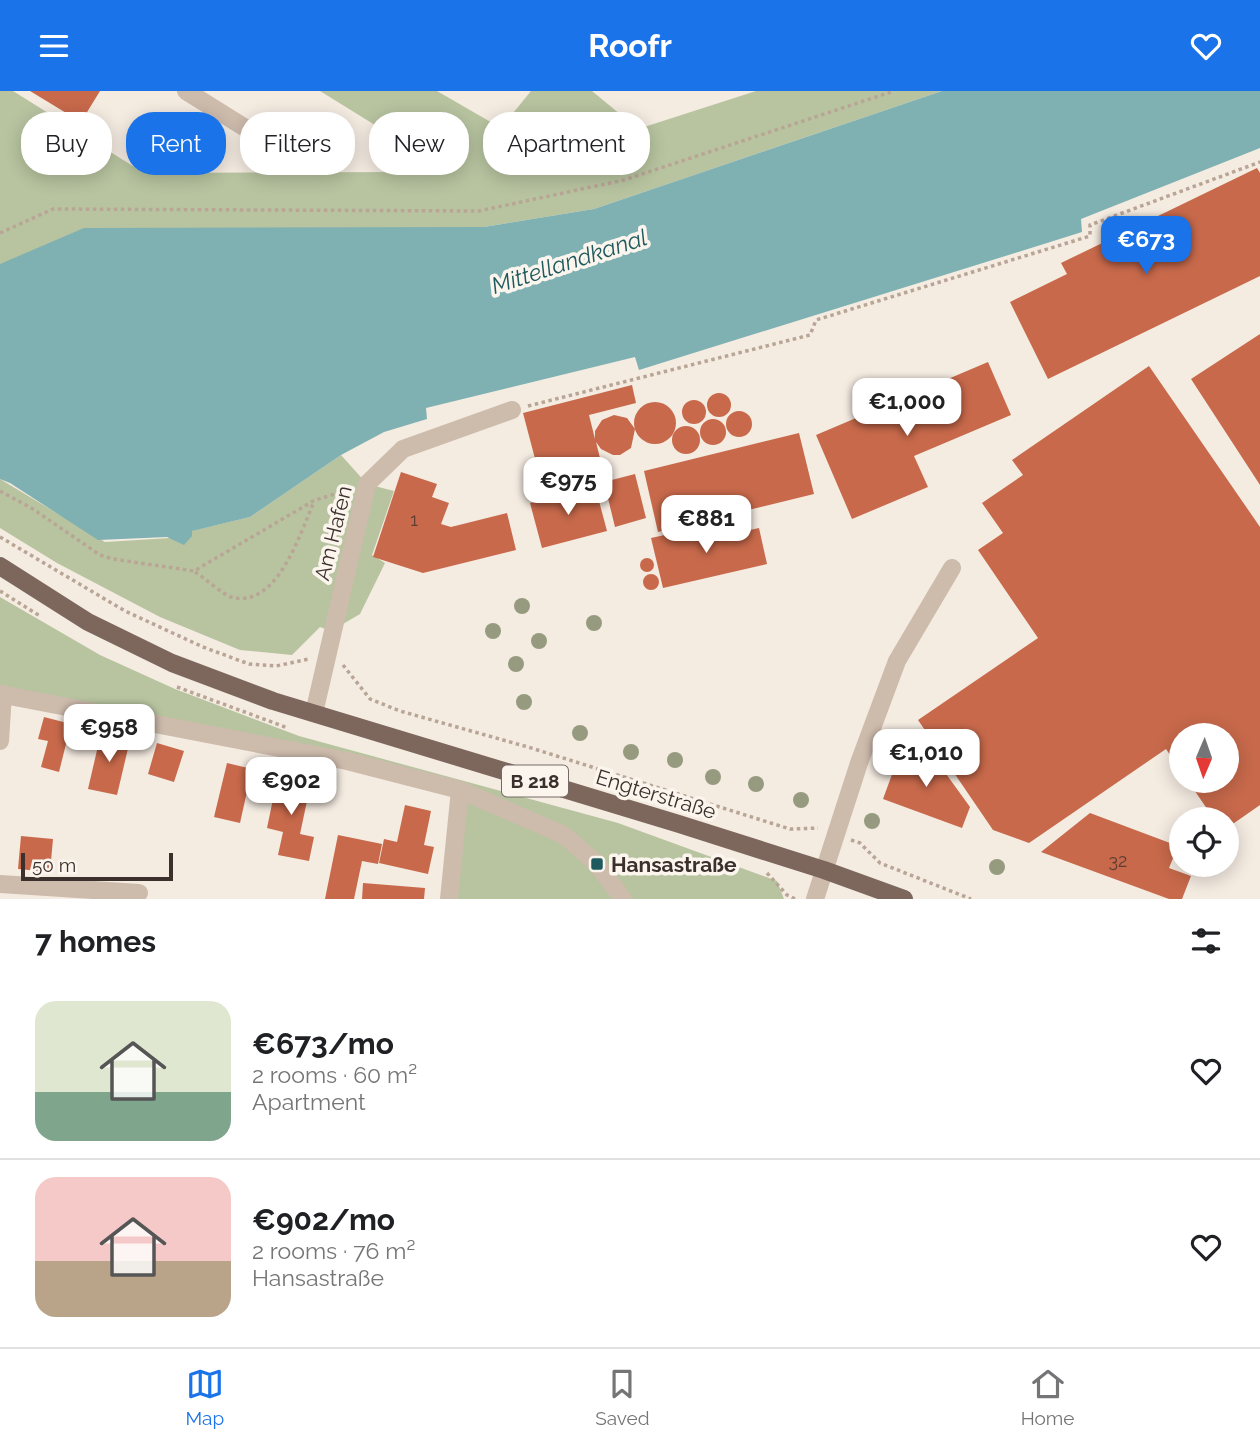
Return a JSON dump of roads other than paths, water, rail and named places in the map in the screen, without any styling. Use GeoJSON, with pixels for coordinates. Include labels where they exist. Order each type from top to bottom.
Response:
{"type":"FeatureCollection","features":[{"type":"Feature","properties":{"kind":"main road","name":"B 218"},"geometry":{"type":"LineString","coordinates":[[0,566],[88,622],[172,663],[273,701],[314,713]]}},
{"type":"Feature","properties":{"kind":"main road","name":"Engterstraße"},"geometry":{"type":"LineString","coordinates":[[314,713],[824,870],[904,899]]}},
{"type":"Feature","properties":{"kind":"street"},"geometry":{"type":"LineString","coordinates":[[186,91],[240,125]]}},
{"type":"Feature","properties":{"kind":"street","name":"Am Hafen"},"geometry":{"type":"LineString","coordinates":[[314,713],[367,484],[403,449],[512,410]]}},
{"type":"Feature","properties":{"kind":"street"},"geometry":{"type":"LineString","coordinates":[[815,899],[897,661],[953,568]]}},
{"type":"Feature","properties":{"kind":"street"},"geometry":{"type":"LineString","coordinates":[[0,741],[2,694],[347,761],[460,790],[564,835],[597,864],[623,899]]}},
{"type":"Feature","properties":{"kind":"street"},"geometry":{"type":"LineString","coordinates":[[449,899],[460,790]]}},
{"type":"Feature","properties":{"kind":"street"},"geometry":{"type":"LineString","coordinates":[[0,884],[139,893]]}},
{"type":"Feature","properties":{"kind":"water","name":"Mittellandkanal"},"geometry":{"type":"Polygon","coordinates":[[[942,91],[1260,91],[1260,148],[1081,219],[1082,232],[1031,248],[639,370],[635,357],[426,408],[427,419],[384,432],[341,455],[250,517],[192,531],[192,536],[184,545],[167,537],[98,540],[0,479],[0,264],[84,228],[484,227],[594,209],[942,91]]]}},
{"type":"Feature","properties":{"kind":"place","name":"Hansastraße"},"geometry":{"type":"Point","coordinates":[597,864]}}]}
